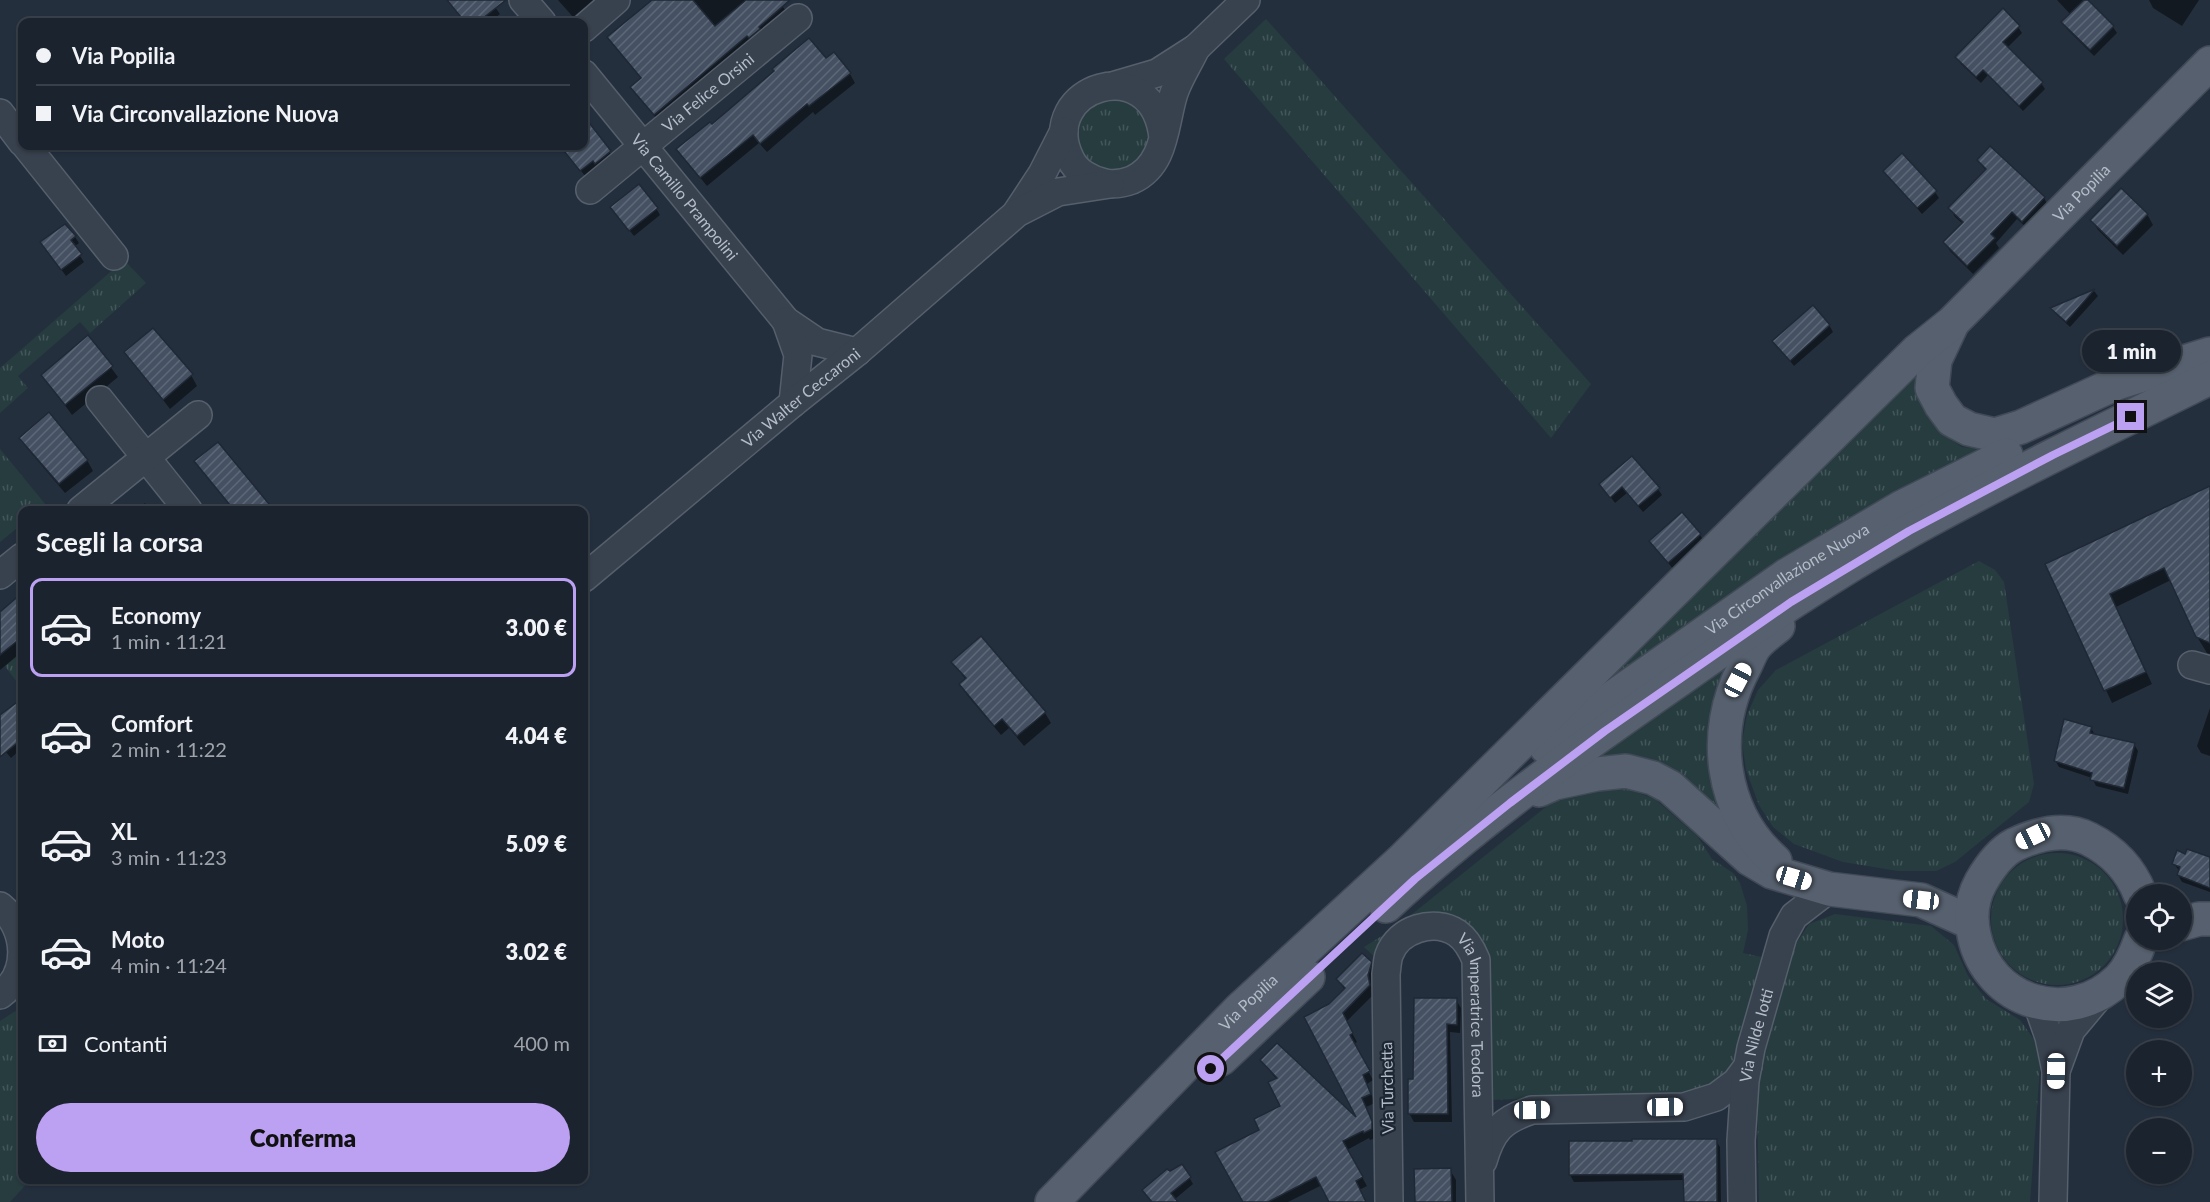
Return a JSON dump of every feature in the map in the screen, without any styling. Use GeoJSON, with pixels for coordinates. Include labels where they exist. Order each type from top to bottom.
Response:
{"type":"FeatureCollection","features":[{"type":"Feature","properties":{"kind":"main road","name":"Via Popilia"},"geometry":{"type":"LineString","coordinates":[[1952,323],[2210,63]]}},
{"type":"Feature","properties":{"kind":"main road"},"geometry":{"type":"LineString","coordinates":[[1952,323],[1935,360],[1932,388],[1952,420],[1970,429],[1995,435],[2021,427],[2117,383],[2210,354]]}},
{"type":"Feature","properties":{"kind":"main road"},"geometry":{"type":"LineString","coordinates":[[1408,870],[1917,351],[1952,323]]}},
{"type":"Feature","properties":{"kind":"main road","name":"Via Circonvallazione Nuova"},"geometry":{"type":"LineString","coordinates":[[1408,870],[1592,711],[1787,575],[1902,507],[2210,354]]}},
{"type":"Feature","properties":{"kind":"main road","name":"Via Circonvallazione Nuova"},"geometry":{"type":"LineString","coordinates":[[1408,870],[1510,803],[1605,731],[1791,602],[1909,531],[2053,455],[2210,378]]}},
{"type":"Feature","properties":{"kind":"main road"},"geometry":{"type":"LineString","coordinates":[[1794,878],[1759,846],[1738,812],[1727,782],[1724,749],[1726,716],[1735,689],[1756,645],[1782,623],[1909,531]]}},
{"type":"Feature","properties":{"kind":"main road"},"geometry":{"type":"LineString","coordinates":[[1510,803],[1556,783],[1597,774],[1626,771],[1653,778],[1670,787],[1750,860],[1772,872],[1830,889],[1921,900],[1972,923]]}},
{"type":"Feature","properties":{"kind":"main road"},"geometry":{"type":"LineString","coordinates":[[2136,884],[2128,869],[2109,850],[2085,837],[2060,832],[2033,836],[2009,848],[1990,865],[1977,889],[1972,906],[1972,923],[1977,950],[1991,974],[2012,992],[2037,1003],[2059,1005],[2081,1002],[2102,993],[2121,978],[2137,950]]}},
{"type":"Feature","properties":{"kind":"main road","name":"Via Popilia"},"geometry":{"type":"LineString","coordinates":[[1052,1202],[1239,1010],[1408,870]]}},
{"type":"Feature","properties":{"kind":"main road","name":"Via Popilia"},"geometry":{"type":"LineString","coordinates":[[1080,1202],[1408,870]]}},
{"type":"Feature","properties":{"kind":"main road"},"geometry":{"type":"LineString","coordinates":[[1921,900],[1977,889]]}},
{"type":"Feature","properties":{"kind":"street"},"geometry":{"type":"LineString","coordinates":[[524,0],[539,18]]}},
{"type":"Feature","properties":{"kind":"street"},"geometry":{"type":"LineString","coordinates":[[588,24],[616,0]]}},
{"type":"Feature","properties":{"kind":"street"},"geometry":{"type":"LineString","coordinates":[[1196,48],[1246,0]]}},
{"type":"Feature","properties":{"kind":"street","name":"Via Felice Orsini"},"geometry":{"type":"LineString","coordinates":[[590,190],[798,18]]}},
{"type":"Feature","properties":{"kind":"street","name":"Via Walter Ceccaroni"},"geometry":{"type":"LineString","coordinates":[[1017,213],[1042,174],[1064,131],[1067,116],[1075,103],[1087,92],[1101,86],[1116,85],[1157,73],[1196,48]]}},
{"type":"Feature","properties":{"kind":"street","name":"Via Walter Ceccaroni"},"geometry":{"type":"LineString","coordinates":[[588,575],[857,352],[1017,213],[1058,192],[1125,183],[1139,177],[1155,160],[1174,92],[1196,48]]}},
{"type":"Feature","properties":{"kind":"street","name":"Via Camillo Prampolini"},"geometry":{"type":"LineString","coordinates":[[588,79],[786,321],[817,342],[857,352]]}},
{"type":"Feature","properties":{"kind":"street"},"geometry":{"type":"LineString","coordinates":[[1116,85],[1132,88],[1145,96],[1155,108],[1161,122],[1162,138]]}},
{"type":"Feature","properties":{"kind":"street"},"geometry":{"type":"LineString","coordinates":[[0,113],[18,136]]}},
{"type":"Feature","properties":{"kind":"street"},"geometry":{"type":"LineString","coordinates":[[1064,131],[1065,147],[1071,161],[1081,172],[1095,181],[1110,184]]}},
{"type":"Feature","properties":{"kind":"street"},"geometry":{"type":"LineString","coordinates":[[29,150],[114,256]]}},
{"type":"Feature","properties":{"kind":"street","name":"Via Camillo Prampolini"},"geometry":{"type":"LineString","coordinates":[[786,321],[798,355],[793,403]]}},
{"type":"Feature","properties":{"kind":"street"},"geometry":{"type":"LineString","coordinates":[[100,400],[185,506]]}},
{"type":"Feature","properties":{"kind":"street"},"geometry":{"type":"LineString","coordinates":[[86,506],[198,415]]}},
{"type":"Feature","properties":{"kind":"street"},"geometry":{"type":"LineString","coordinates":[[0,575],[18,560]]}},
{"type":"Feature","properties":{"kind":"street","name":"Via Nilde Iotti"},"geometry":{"type":"LineString","coordinates":[[1480,1174],[1488,1144],[1499,1128],[1511,1117],[1532,1110],[1684,1107],[1716,1096],[1736,1083],[1748,1066],[1751,1048],[1784,936],[1794,916],[1830,889]]}},
{"type":"Feature","properties":{"kind":"street"},"geometry":{"type":"LineString","coordinates":[[10,911],[18,929]]}},
{"type":"Feature","properties":{"kind":"street","name":"Via Imperatrice Teodora"},"geometry":{"type":"LineString","coordinates":[[1386,974],[1389,955],[1398,940],[1412,930],[1425,926],[1444,928],[1457,933],[1470,945],[1476,960],[1480,1202]]}},
{"type":"Feature","properties":{"kind":"street"},"geometry":{"type":"LineString","coordinates":[[0,995],[14,981],[18,973]]}},
{"type":"Feature","properties":{"kind":"street","name":"Via Turchetta"},"geometry":{"type":"LineString","coordinates":[[1386,974],[1389,1202]]}},
{"type":"Feature","properties":{"kind":"street"},"geometry":{"type":"LineString","coordinates":[[2056,1071],[2071,1030],[2102,993]]}},
{"type":"Feature","properties":{"kind":"street"},"geometry":{"type":"LineString","coordinates":[[2037,1003],[2049,1037],[2056,1071],[2053,1202]]}},
{"type":"Feature","properties":{"kind":"street"},"geometry":{"type":"LineString","coordinates":[[1742,1202],[1741,1141],[1748,1066]]}},
{"type":"Feature","properties":{"kind":"green space"},"geometry":{"type":"Polygon","coordinates":[[[1266,19],[1591,384],[1551,438],[1224,59],[1266,19]]]}},
{"type":"Feature","properties":{"kind":"green space"},"geometry":{"type":"Polygon","coordinates":[[[1113,99],[1133,105],[1143,115],[1149,135],[1143,155],[1133,165],[1113,171],[1093,165],[1083,155],[1077,135],[1083,115],[1093,105],[1113,99]]]}},
{"type":"Feature","properties":{"kind":"green space"},"geometry":{"type":"Polygon","coordinates":[[[124,260],[146,283],[90,333],[80,322],[18,376],[28,388],[0,413],[0,368],[124,260]]]}},
{"type":"Feature","properties":{"kind":"green space"},"geometry":{"type":"Polygon","coordinates":[[[1918,363],[1919,392],[1927,417],[1942,434],[1962,447],[1984,449],[1601,686],[1918,363]]]}},
{"type":"Feature","properties":{"kind":"green space"},"geometry":{"type":"Polygon","coordinates":[[[0,449],[46,505],[18,506],[18,527],[0,542],[0,449]]]}},
{"type":"Feature","properties":{"kind":"green space"},"geometry":{"type":"Polygon","coordinates":[[[1979,561],[1995,570],[2004,582],[2034,784],[2029,802],[1955,862],[1936,871],[1898,871],[1843,862],[1794,844],[1773,827],[1759,805],[1746,770],[1742,742],[1747,715],[1758,690],[1776,670],[1979,561]]]}},
{"type":"Feature","properties":{"kind":"green space"},"geometry":{"type":"Polygon","coordinates":[[[18,654],[18,684],[5,666],[18,654]]]}},
{"type":"Feature","properties":{"kind":"green space"},"geometry":{"type":"Polygon","coordinates":[[[1733,657],[1733,827],[1632,757],[1599,756],[1733,657]]]}},
{"type":"Feature","properties":{"kind":"green space"},"geometry":{"type":"Polygon","coordinates":[[[1597,786],[1630,790],[1655,799],[1698,837],[1712,859],[1733,873],[1740,883],[1747,906],[1748,930],[1743,953],[1766,958],[1734,1063],[1716,1082],[1692,1093],[1488,1100],[1485,969],[1454,923],[1378,960],[1364,947],[1396,927],[1547,806],[1573,792],[1597,786]]]}},
{"type":"Feature","properties":{"kind":"green space"},"geometry":{"type":"Polygon","coordinates":[[[2057,853],[2082,858],[2094,864],[2112,882],[2118,894],[2123,919],[2118,944],[2112,956],[2094,974],[2082,980],[2057,985],[2032,980],[2020,974],[2002,956],[1996,944],[1991,919],[1996,894],[2002,882],[2020,864],[2032,858],[2057,853]]]}},
{"type":"Feature","properties":{"kind":"green space"},"geometry":{"type":"Polygon","coordinates":[[[1835,914],[1931,926],[1954,945],[1968,976],[1986,999],[2020,1020],[2035,1041],[2040,1067],[2030,1202],[1759,1202],[1757,1097],[1767,1035],[1792,950],[1809,924],[1835,914]]]}},
{"type":"Feature","properties":{"kind":"green space"},"geometry":{"type":"Polygon","coordinates":[[[17,1010],[18,1184],[26,1184],[10,1202],[0,1202],[0,1021],[17,1010]]]}},
{"type":"Feature","properties":{"kind":"building"},"geometry":{"type":"Polygon","coordinates":[[[447,0],[506,0],[483,18],[462,18],[447,0]]]}},
{"type":"Feature","properties":{"kind":"building"},"geometry":{"type":"Polygon","coordinates":[[[652,0],[693,0],[715,26],[746,0],[790,0],[759,27],[760,29],[749,38],[747,36],[654,115],[630,87],[641,78],[607,37],[652,0]]]}},
{"type":"Feature","properties":{"kind":"building"},"geometry":{"type":"Polygon","coordinates":[[[2084,0],[2088,0],[2114,26],[2090,50],[2061,22],[2084,0]]]}},
{"type":"Feature","properties":{"kind":"building"},"geometry":{"type":"Polygon","coordinates":[[[2003,8],[2020,26],[2003,42],[2043,82],[2019,106],[1983,70],[1976,77],[1955,57],[2003,8]]]}},
{"type":"Feature","properties":{"kind":"building"},"geometry":{"type":"Polygon","coordinates":[[[809,38],[826,58],[834,52],[851,73],[809,106],[807,104],[760,144],[753,135],[700,178],[676,149],[710,122],[712,124],[809,38]]]}},
{"type":"Feature","properties":{"kind":"building"},"geometry":{"type":"Polygon","coordinates":[[[588,121],[611,151],[595,164],[593,161],[580,171],[563,150],[588,150],[588,121]]]}},
{"type":"Feature","properties":{"kind":"building"},"geometry":{"type":"Polygon","coordinates":[[[1990,146],[2045,197],[2022,222],[2012,212],[1991,234],[1995,238],[1967,266],[1943,242],[1963,222],[1948,208],[1986,169],[1977,160],[1990,146]]]}},
{"type":"Feature","properties":{"kind":"building"},"geometry":{"type":"Polygon","coordinates":[[[1902,153],[1937,191],[1917,208],[1883,171],[1902,153]]]}},
{"type":"Feature","properties":{"kind":"building"},"geometry":{"type":"Polygon","coordinates":[[[639,184],[658,208],[629,231],[610,207],[639,184]]]}},
{"type":"Feature","properties":{"kind":"building"},"geometry":{"type":"Polygon","coordinates":[[[2121,188],[2148,214],[2117,246],[2090,220],[2121,188]]]}},
{"type":"Feature","properties":{"kind":"building"},"geometry":{"type":"Polygon","coordinates":[[[65,224],[76,236],[71,240],[82,254],[61,270],[40,242],[65,224]]]}},
{"type":"Feature","properties":{"kind":"building"},"geometry":{"type":"Polygon","coordinates":[[[2095,289],[2066,322],[2050,308],[2095,289]]]}},
{"type":"Feature","properties":{"kind":"building"},"geometry":{"type":"Polygon","coordinates":[[[1813,305],[1830,325],[1790,361],[1772,341],[1813,305]]]}},
{"type":"Feature","properties":{"kind":"building"},"geometry":{"type":"Polygon","coordinates":[[[153,328],[193,374],[163,400],[124,352],[153,328]]]}},
{"type":"Feature","properties":{"kind":"building"},"geometry":{"type":"Polygon","coordinates":[[[88,335],[113,366],[65,405],[41,375],[88,335]]]}},
{"type":"Feature","properties":{"kind":"building"},"geometry":{"type":"Polygon","coordinates":[[[49,412],[88,460],[59,484],[19,438],[49,412]]]}},
{"type":"Feature","properties":{"kind":"building"},"geometry":{"type":"Polygon","coordinates":[[[218,442],[271,506],[231,506],[194,461],[218,442]]]}},
{"type":"Feature","properties":{"kind":"building"},"geometry":{"type":"Polygon","coordinates":[[[1632,456],[1660,488],[1638,506],[1622,487],[1610,498],[1599,484],[1632,456]]]}},
{"type":"Feature","properties":{"kind":"building"},"geometry":{"type":"Polygon","coordinates":[[[2210,486],[2210,643],[2196,637],[2164,568],[2110,594],[2146,672],[2104,691],[2045,564],[2210,486]]]}},
{"type":"Feature","properties":{"kind":"building"},"geometry":{"type":"Polygon","coordinates":[[[1682,512],[1701,534],[1668,563],[1649,541],[1682,512]]]}},
{"type":"Feature","properties":{"kind":"building"},"geometry":{"type":"Polygon","coordinates":[[[18,596],[18,640],[0,655],[0,612],[18,596]]]}},
{"type":"Feature","properties":{"kind":"building"},"geometry":{"type":"Polygon","coordinates":[[[981,636],[1046,712],[1017,736],[1002,719],[994,726],[959,684],[966,678],[951,662],[981,636]]]}},
{"type":"Feature","properties":{"kind":"building"},"geometry":{"type":"Polygon","coordinates":[[[16,703],[18,706],[18,742],[0,757],[0,715],[16,703]]]}},
{"type":"Feature","properties":{"kind":"building"},"geometry":{"type":"Polygon","coordinates":[[[2064,719],[2092,727],[2090,733],[2135,743],[2124,788],[2090,780],[2092,773],[2054,761],[2064,719]]]}},
{"type":"Feature","properties":{"kind":"building"},"geometry":{"type":"Polygon","coordinates":[[[2187,849],[2210,857],[2210,888],[2177,875],[2180,867],[2172,864],[2177,850],[2185,854],[2187,849]]]}},
{"type":"Feature","properties":{"kind":"building"},"geometry":{"type":"Polygon","coordinates":[[[1362,953],[1372,962],[1368,975],[1370,985],[1343,1013],[1353,1033],[1350,1035],[1370,1071],[1363,1075],[1371,1094],[1362,1098],[1372,1121],[1372,1129],[1343,1141],[1363,1177],[1356,1181],[1366,1202],[1329,1202],[1316,1177],[1268,1202],[1243,1202],[1215,1152],[1259,1130],[1254,1119],[1280,1106],[1268,1082],[1277,1078],[1260,1060],[1277,1043],[1356,1117],[1304,1017],[1329,1004],[1345,988],[1336,979],[1362,953]]]}},
{"type":"Feature","properties":{"kind":"building"},"geometry":{"type":"Polygon","coordinates":[[[1414,998],[1457,998],[1457,1025],[1447,1024],[1448,1114],[1408,1114],[1408,1079],[1413,1079],[1414,998]]]}},
{"type":"Feature","properties":{"kind":"building"},"geometry":{"type":"Polygon","coordinates":[[[1632,1139],[1717,1139],[1717,1202],[1684,1202],[1683,1174],[1569,1175],[1569,1141],[1632,1141],[1632,1139]]]}},
{"type":"Feature","properties":{"kind":"building"},"geometry":{"type":"Polygon","coordinates":[[[1182,1164],[1191,1177],[1171,1193],[1178,1202],[1152,1202],[1142,1190],[1167,1169],[1170,1171],[1182,1164]]]}},
{"type":"Feature","properties":{"kind":"building"},"geometry":{"type":"Polygon","coordinates":[[[1451,1168],[1452,1202],[1415,1202],[1414,1169],[1451,1168]]]}},
{"type":"Feature","properties":{"kind":"route"},"geometry":{"type":"LineString","coordinates":[[1211,1069],[1415,879],[1605,731],[1791,602],[1909,531],[2053,455],[2131,417]]}}]}
